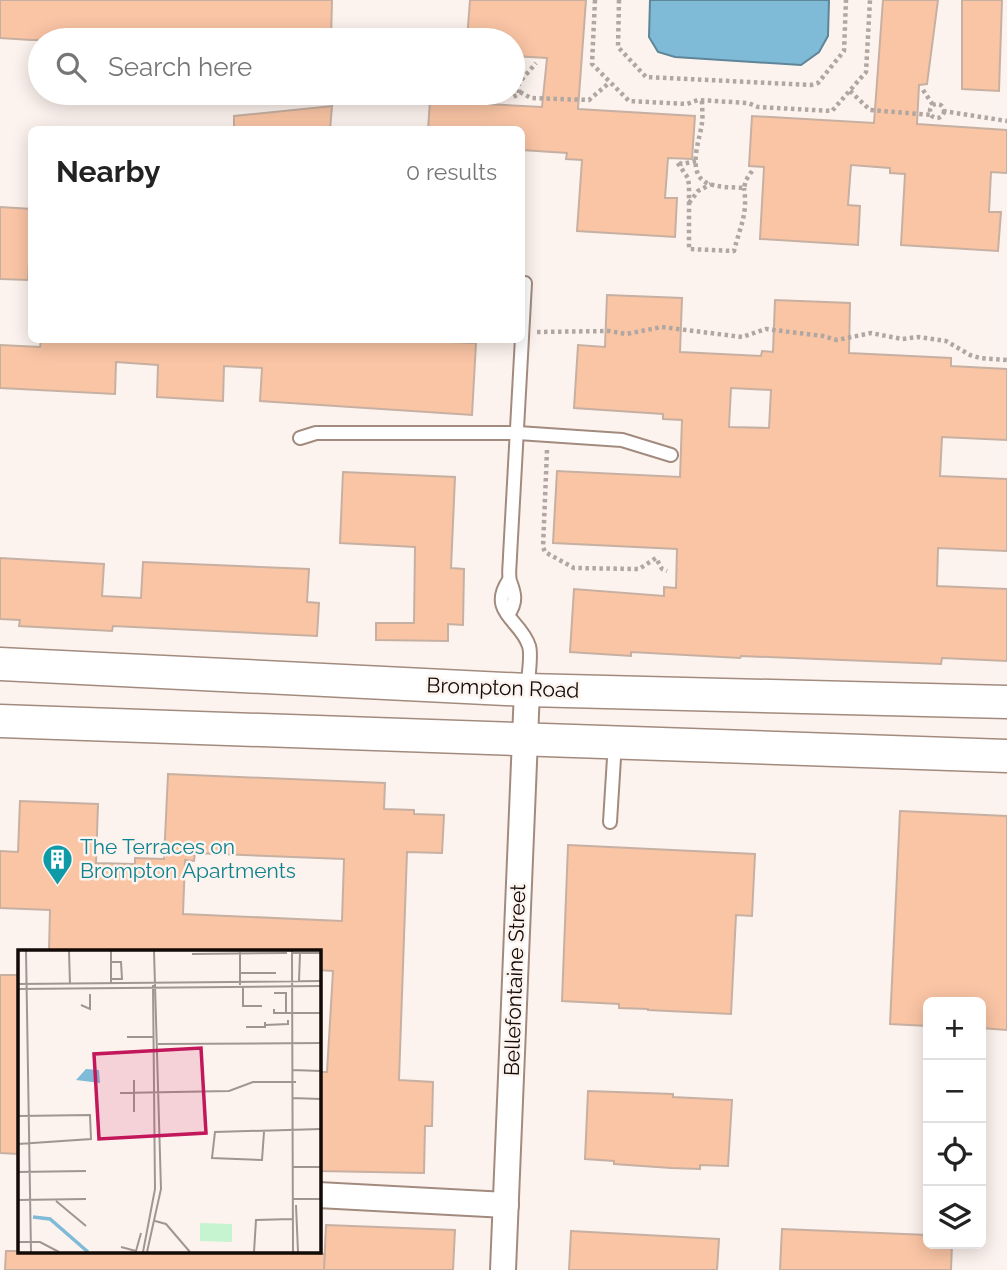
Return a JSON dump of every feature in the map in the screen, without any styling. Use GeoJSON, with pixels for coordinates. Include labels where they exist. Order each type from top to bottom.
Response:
{"type":"FeatureCollection","features":[{"type":"Feature","properties":{"kind":"street","name":"Brompton Road"},"geometry":{"type":"LineString","coordinates":[[0,664],[527,690],[1007,702]]}},
{"type":"Feature","properties":{"kind":"street","name":"Bellefontaine Street"},"geometry":{"type":"LineString","coordinates":[[503,1270],[527,690]]}},
{"type":"Feature","properties":{"kind":"street"},"geometry":{"type":"LineString","coordinates":[[0,721],[525,737],[1007,756]]}},
{"type":"Feature","properties":{"kind":"street"},"geometry":{"type":"LineString","coordinates":[[320,1195],[506,1205]]}},
{"type":"Feature","properties":{"kind":"lane"},"geometry":{"type":"LineString","coordinates":[[522,343],[509,580],[515,588],[514,606],[508,615],[530,647],[527,690]]}},
{"type":"Feature","properties":{"kind":"lane"},"geometry":{"type":"LineString","coordinates":[[300,438],[316,433],[518,433],[622,440],[671,455]]}},
{"type":"Feature","properties":{"kind":"lane"},"geometry":{"type":"LineString","coordinates":[[610,821],[615,741]]}},
{"type":"Feature","properties":{"kind":"path"},"geometry":{"type":"LineString","coordinates":[[595,0],[592,64],[629,101],[687,104],[702,100],[748,103],[758,107],[832,111],[866,72],[870,0]]}},
{"type":"Feature","properties":{"kind":"path"},"geometry":{"type":"LineString","coordinates":[[619,0],[618,47],[646,78],[811,85],[818,83],[844,51],[846,0]]}},
{"type":"Feature","properties":{"kind":"path"},"geometry":{"type":"LineString","coordinates":[[525,74],[536,63]]}},
{"type":"Feature","properties":{"kind":"path"},"geometry":{"type":"LineString","coordinates":[[525,94],[531,97],[589,100],[609,82]]}},
{"type":"Feature","properties":{"kind":"path"},"geometry":{"type":"LineString","coordinates":[[923,90],[933,105]]}},
{"type":"Feature","properties":{"kind":"path"},"geometry":{"type":"LineString","coordinates":[[850,91],[870,110],[938,117],[943,111]]}},
{"type":"Feature","properties":{"kind":"path"},"geometry":{"type":"LineString","coordinates":[[702,100],[696,161],[699,175],[705,182],[744,188]]}},
{"type":"Feature","properties":{"kind":"path"},"geometry":{"type":"LineString","coordinates":[[932,115],[929,111],[933,105],[939,104],[943,111]]}},
{"type":"Feature","properties":{"kind":"path"},"geometry":{"type":"LineString","coordinates":[[943,111],[1007,121]]}},
{"type":"Feature","properties":{"kind":"path"},"geometry":{"type":"LineString","coordinates":[[696,161],[682,164],[677,162],[688,178],[689,248],[734,251],[745,220],[744,188],[754,168]]}},
{"type":"Feature","properties":{"kind":"path"},"geometry":{"type":"LineString","coordinates":[[689,204],[698,191],[712,184]]}},
{"type":"Feature","properties":{"kind":"path"},"geometry":{"type":"LineString","coordinates":[[525,330],[617,331],[626,334],[662,327],[742,337],[766,329],[837,340],[871,334],[946,341],[970,355],[1007,360]]}},
{"type":"Feature","properties":{"kind":"path"},"geometry":{"type":"LineString","coordinates":[[548,435],[543,547],[545,552],[574,568],[639,569],[656,558],[662,569],[667,571]]}},
{"type":"Feature","properties":{"kind":"water"},"geometry":{"type":"Polygon","coordinates":[[[650,0],[829,0],[828,36],[819,52],[801,65],[675,57],[658,52],[649,37],[650,0]]]}},
{"type":"Feature","properties":{"kind":"building"},"geometry":{"type":"Polygon","coordinates":[[[0,0],[332,0],[331,28],[28,28],[28,40],[0,38],[0,0]]]}},
{"type":"Feature","properties":{"kind":"building"},"geometry":{"type":"Polygon","coordinates":[[[470,0],[586,0],[578,109],[695,116],[692,159],[668,158],[665,198],[677,198],[675,237],[577,231],[582,160],[566,159],[567,153],[525,150],[525,126],[428,126],[430,105],[542,107],[547,58],[525,57],[525,28],[468,28],[470,0]]]}},
{"type":"Feature","properties":{"kind":"building"},"geometry":{"type":"Polygon","coordinates":[[[883,0],[938,0],[927,84],[919,85],[917,124],[1007,130],[1007,173],[991,172],[989,212],[1001,212],[998,251],[901,245],[905,174],[890,173],[890,168],[851,165],[848,205],[860,206],[858,245],[760,239],[764,167],[749,166],[752,116],[874,123],[883,0]]]}},
{"type":"Feature","properties":{"kind":"building"},"geometry":{"type":"Polygon","coordinates":[[[962,0],[1002,0],[999,91],[962,89],[962,0]]]}},
{"type":"Feature","properties":{"kind":"building"},"geometry":{"type":"Polygon","coordinates":[[[332,106],[330,126],[234,126],[234,116],[332,106]]]}},
{"type":"Feature","properties":{"kind":"building"},"geometry":{"type":"Polygon","coordinates":[[[0,207],[28,209],[28,280],[0,279],[0,207]]]}},
{"type":"Feature","properties":{"kind":"building"},"geometry":{"type":"Polygon","coordinates":[[[607,295],[682,298],[680,352],[761,356],[762,351],[773,352],[775,300],[850,303],[849,353],[951,358],[951,366],[1007,369],[1007,440],[942,437],[940,476],[1007,479],[1007,551],[938,548],[937,586],[1007,589],[1007,661],[942,658],[941,664],[570,652],[574,589],[664,596],[664,587],[676,588],[677,549],[553,543],[557,471],[680,477],[682,420],[663,419],[663,414],[574,408],[578,345],[605,347],[607,295]],[[731,388],[729,427],[769,428],[771,390],[731,388]]]}},
{"type":"Feature","properties":{"kind":"building"},"geometry":{"type":"Polygon","coordinates":[[[41,343],[476,343],[472,415],[260,401],[262,368],[224,366],[223,401],[157,397],[158,365],[116,362],[115,394],[0,388],[0,345],[40,347],[41,343]]]}},
{"type":"Feature","properties":{"kind":"building"},"geometry":{"type":"Polygon","coordinates":[[[343,472],[455,477],[451,568],[464,569],[463,625],[448,624],[448,641],[376,640],[376,623],[414,623],[415,547],[340,543],[343,472]]]}},
{"type":"Feature","properties":{"kind":"building"},"geometry":{"type":"Polygon","coordinates":[[[0,558],[104,564],[102,596],[141,598],[143,562],[309,569],[307,602],[319,603],[317,636],[113,626],[112,631],[19,626],[20,620],[0,619],[0,558]]]}},
{"type":"Feature","properties":{"kind":"building"},"geometry":{"type":"Polygon","coordinates":[[[168,774],[385,783],[384,809],[444,815],[442,853],[407,852],[399,1080],[433,1082],[432,1126],[425,1126],[424,1173],[320,1171],[320,1072],[327,1072],[333,971],[320,970],[320,950],[49,950],[50,910],[0,908],[0,851],[18,852],[20,801],[98,804],[96,863],[135,864],[135,858],[164,859],[168,774]],[[195,853],[194,861],[185,860],[183,914],[342,921],[344,859],[195,853]]]}},
{"type":"Feature","properties":{"kind":"building"},"geometry":{"type":"Polygon","coordinates":[[[900,811],[1007,816],[1007,1030],[986,1028],[986,997],[923,997],[923,1026],[890,1024],[900,811]]]}},
{"type":"Feature","properties":{"kind":"building"},"geometry":{"type":"Polygon","coordinates":[[[568,845],[755,854],[752,916],[736,915],[731,1014],[619,1008],[619,1004],[562,1001],[568,845]]]}},
{"type":"Feature","properties":{"kind":"building"},"geometry":{"type":"Polygon","coordinates":[[[0,975],[18,975],[18,1154],[0,1153],[0,975]]]}},
{"type":"Feature","properties":{"kind":"building"},"geometry":{"type":"Polygon","coordinates":[[[588,1091],[673,1094],[673,1097],[732,1100],[728,1166],[671,1168],[585,1159],[588,1091]]]}},
{"type":"Feature","properties":{"kind":"building"},"geometry":{"type":"Polygon","coordinates":[[[326,1225],[455,1230],[453,1270],[5,1270],[6,1251],[325,1254],[326,1225]]]}},
{"type":"Feature","properties":{"kind":"building"},"geometry":{"type":"Polygon","coordinates":[[[782,1229],[923,1235],[923,1249],[952,1249],[951,1270],[780,1270],[782,1229]]]}},
{"type":"Feature","properties":{"kind":"building"},"geometry":{"type":"Polygon","coordinates":[[[571,1231],[719,1239],[717,1270],[569,1270],[571,1231]]]}},
{"type":"Feature","properties":{"kind":"place","name":"The Terraces on Brompton Apartments"},"geometry":{"type":"Point","coordinates":[57,886]}}]}
